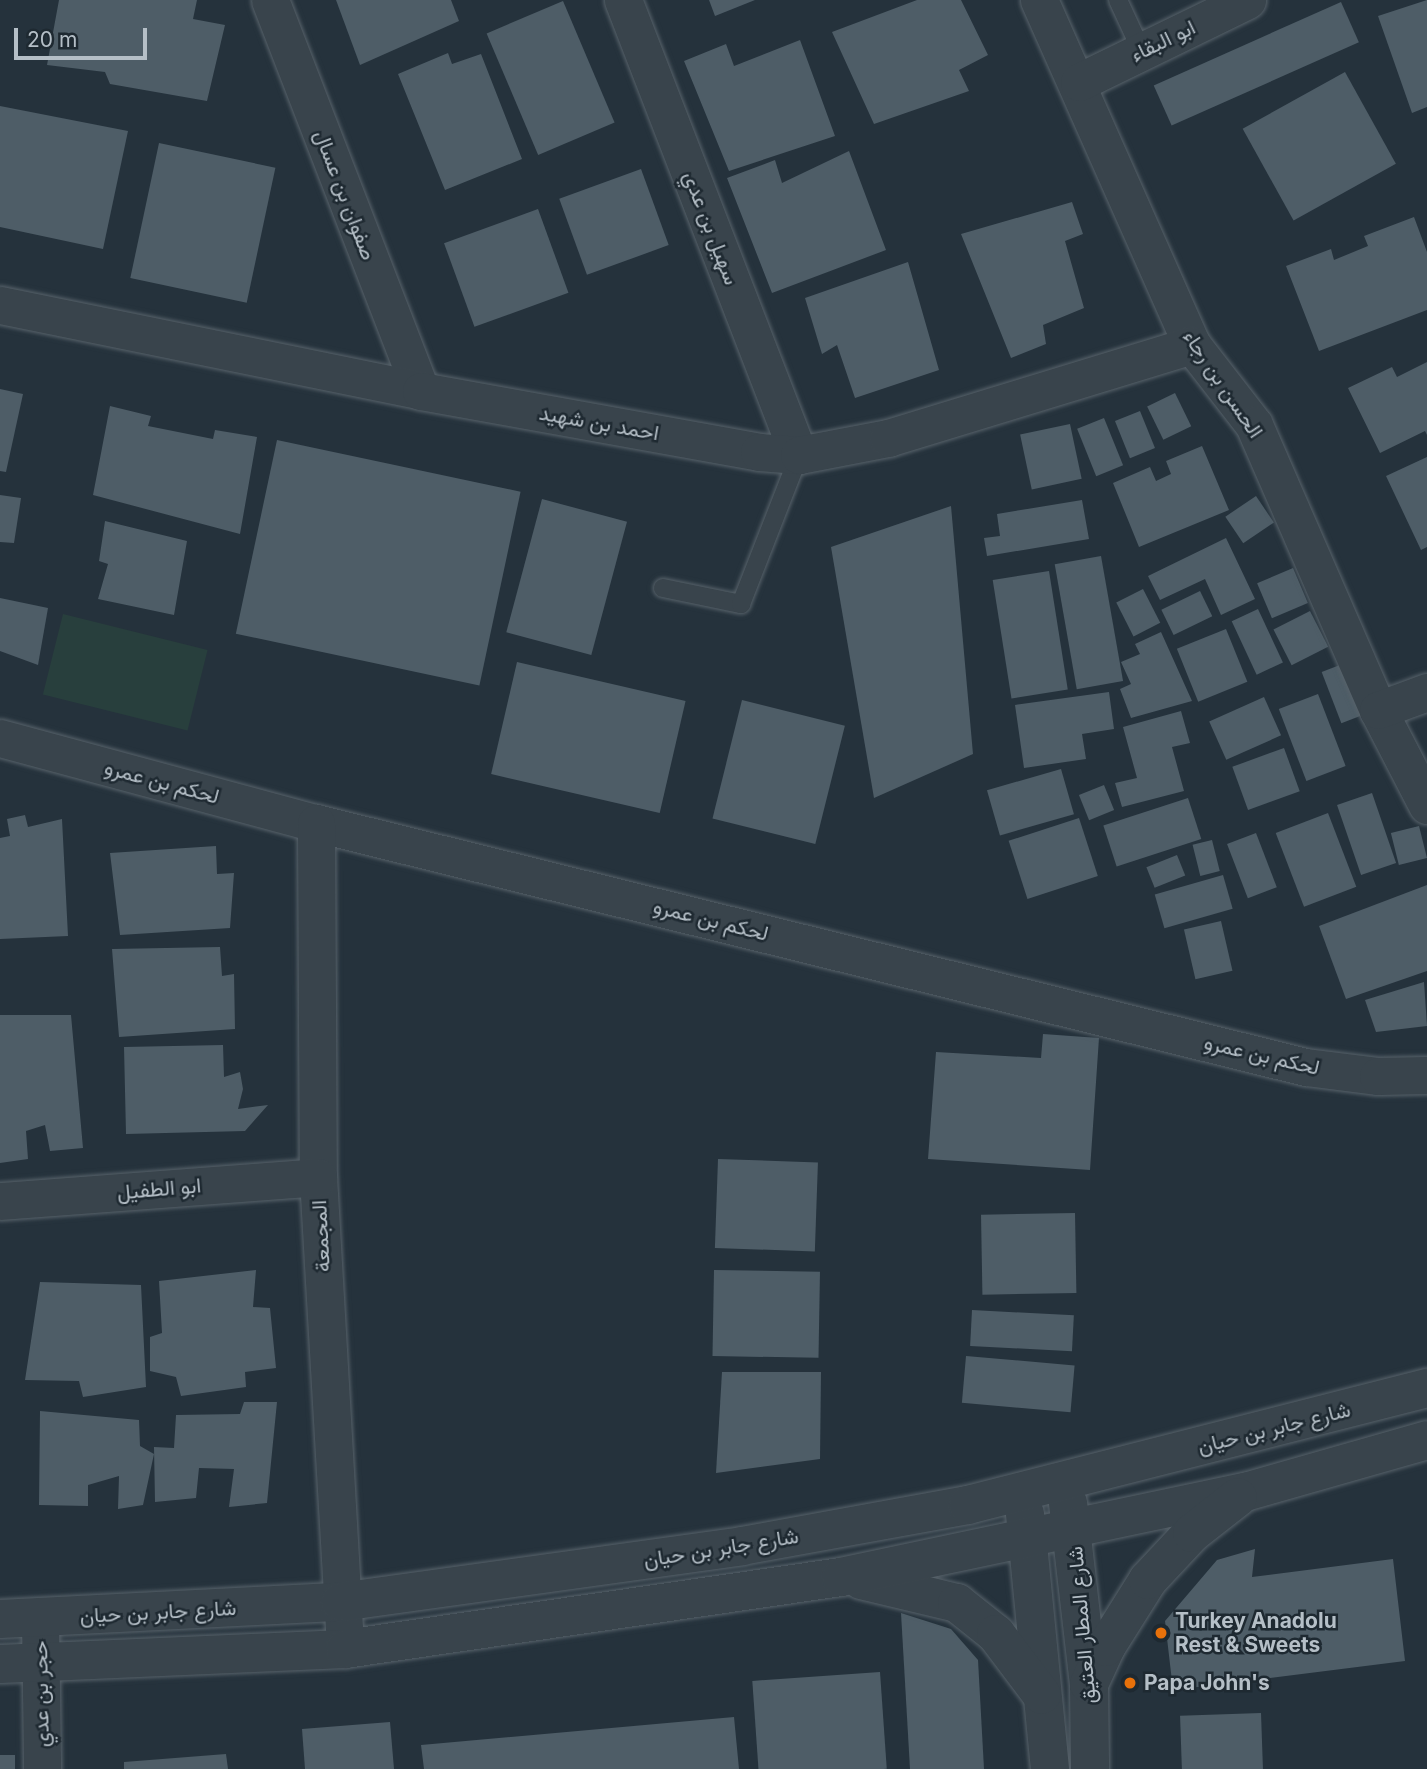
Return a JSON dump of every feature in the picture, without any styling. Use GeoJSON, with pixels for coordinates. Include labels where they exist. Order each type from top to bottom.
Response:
{"type":"FeatureCollection","features":[{"type":"Feature","properties":{"kind":"street","name":"صفوان بن عسال"},"geometry":{"type":"LineString","coordinates":[[270,0],[421,391]]}},
{"type":"Feature","properties":{"kind":"street","name":"سهيل بن عدي"},"geometry":{"type":"LineString","coordinates":[[623,0],[799,455]]}},
{"type":"Feature","properties":{"kind":"street","name":"الحسن بن رجاء"},"geometry":{"type":"LineString","coordinates":[[1039,0],[1079,82],[1192,345],[1254,425],[1378,710],[1427,805]]}},
{"type":"Feature","properties":{"kind":"street","name":"ابو البقاء"},"geometry":{"type":"LineString","coordinates":[[1079,82],[1247,0]]}},
{"type":"Feature","properties":{"kind":"street","name":"احمد بن شهيد"},"geometry":{"type":"LineString","coordinates":[[0,305],[421,391],[759,452],[799,455],[888,438],[1192,345]]}},
{"type":"Feature","properties":{"kind":"street"},"geometry":{"type":"LineString","coordinates":[[1378,710],[1427,692]]}},
{"type":"Feature","properties":{"kind":"street","name":"لحكم بن عمرو"},"geometry":{"type":"LineString","coordinates":[[0,738],[316,823],[1306,1067],[1378,1076],[1427,1075]]}},
{"type":"Feature","properties":{"kind":"street","name":"المجمعة"},"geometry":{"type":"LineString","coordinates":[[316,823],[318,1177],[340,1602],[345,1648]]}},
{"type":"Feature","properties":{"kind":"street","name":"ابو الطفيل"},"geometry":{"type":"LineString","coordinates":[[0,1201],[318,1177]]}},
{"type":"Feature","properties":{"kind":"street","name":"شارع جابر بن حيان"},"geometry":{"type":"LineString","coordinates":[[0,1619],[340,1602],[742,1546],[968,1505],[1064,1483],[1427,1388]]}},
{"type":"Feature","properties":{"kind":"street"},"geometry":{"type":"LineString","coordinates":[[0,1664],[345,1648],[841,1577],[1245,1492],[1427,1440]]}},
{"type":"Feature","properties":{"kind":"street","name":"شارع المطار العتيق"},"geometry":{"type":"LineString","coordinates":[[1064,1483],[1074,1529],[1089,1684],[1090,1769]]}},
{"type":"Feature","properties":{"kind":"street"},"geometry":{"type":"LineString","coordinates":[[1020,1491],[1029,1539],[1050,1769]]}},
{"type":"Feature","properties":{"kind":"street"},"geometry":{"type":"LineString","coordinates":[[1089,1684],[1106,1647],[1147,1580],[1192,1532],[1245,1492]]}},
{"type":"Feature","properties":{"kind":"street"},"geometry":{"type":"LineString","coordinates":[[841,1577],[917,1590],[957,1603],[996,1634],[1042,1695]]}},
{"type":"Feature","properties":{"kind":"street","name":"حجر بن عدي"},"geometry":{"type":"LineString","coordinates":[[40,1619],[42,1769]]}},
{"type":"Feature","properties":{"kind":"lane"},"geometry":{"type":"LineString","coordinates":[[1118,0],[1142,52]]}},
{"type":"Feature","properties":{"kind":"lane"},"geometry":{"type":"LineString","coordinates":[[663,588],[741,604],[799,455]]}},
{"type":"Feature","properties":{"kind":"green space"},"geometry":{"type":"Polygon","coordinates":[[[63,614],[208,650],[187,731],[43,695],[63,614]]]}},
{"type":"Feature","properties":{"kind":"building"},"geometry":{"type":"Polygon","coordinates":[[[59,0],[197,0],[193,19],[225,25],[207,101],[110,84],[105,72],[47,65],[59,0]]]}},
{"type":"Feature","properties":{"kind":"building"},"geometry":{"type":"Polygon","coordinates":[[[336,0],[451,0],[459,21],[360,65],[336,0]]]}},
{"type":"Feature","properties":{"kind":"building"},"geometry":{"type":"Polygon","coordinates":[[[709,0],[755,0],[715,16],[709,0]]]}},
{"type":"Feature","properties":{"kind":"building"},"geometry":{"type":"Polygon","coordinates":[[[917,0],[961,0],[988,55],[959,70],[969,91],[874,124],[832,32],[917,0]]]}},
{"type":"Feature","properties":{"kind":"building"},"geometry":{"type":"Polygon","coordinates":[[[1427,0],[1427,107],[1412,113],[1378,16],[1427,0]]]}},
{"type":"Feature","properties":{"kind":"building"},"geometry":{"type":"Polygon","coordinates":[[[563,1],[615,123],[538,155],[487,33],[563,1]]]}},
{"type":"Feature","properties":{"kind":"building"},"geometry":{"type":"Polygon","coordinates":[[[1341,2],[1359,42],[1172,126],[1154,85],[1341,2]]]}},
{"type":"Feature","properties":{"kind":"building"},"geometry":{"type":"Polygon","coordinates":[[[800,40],[835,136],[729,171],[684,61],[726,44],[734,66],[800,40]]]}},
{"type":"Feature","properties":{"kind":"building"},"geometry":{"type":"Polygon","coordinates":[[[448,53],[452,64],[481,54],[522,159],[445,190],[398,74],[448,53]]]}},
{"type":"Feature","properties":{"kind":"building"},"geometry":{"type":"Polygon","coordinates":[[[1345,72],[1396,164],[1294,221],[1243,129],[1345,72]]]}},
{"type":"Feature","properties":{"kind":"building"},"geometry":{"type":"Polygon","coordinates":[[[0,106],[128,131],[103,249],[0,227],[0,106]]]}},
{"type":"Feature","properties":{"kind":"building"},"geometry":{"type":"Polygon","coordinates":[[[159,143],[275,168],[247,303],[130,278],[159,143]]]}},
{"type":"Feature","properties":{"kind":"building"},"geometry":{"type":"Polygon","coordinates":[[[849,151],[886,250],[772,293],[727,178],[775,160],[782,183],[849,151]]]}},
{"type":"Feature","properties":{"kind":"building"},"geometry":{"type":"Polygon","coordinates":[[[641,169],[669,245],[587,275],[559,199],[641,169]]]}},
{"type":"Feature","properties":{"kind":"building"},"geometry":{"type":"Polygon","coordinates":[[[1072,202],[1083,234],[1065,241],[1084,308],[1043,325],[1046,344],[1011,358],[961,234],[1072,202]]]}},
{"type":"Feature","properties":{"kind":"building"},"geometry":{"type":"Polygon","coordinates":[[[538,209],[568,293],[474,327],[444,243],[538,209]]]}},
{"type":"Feature","properties":{"kind":"building"},"geometry":{"type":"Polygon","coordinates":[[[1414,217],[1427,252],[1427,310],[1319,351],[1286,266],[1331,249],[1334,260],[1368,246],[1364,236],[1414,217]]]}},
{"type":"Feature","properties":{"kind":"building"},"geometry":{"type":"Polygon","coordinates":[[[908,262],[939,370],[855,398],[837,345],[822,354],[805,298],[908,262]]]}},
{"type":"Feature","properties":{"kind":"building"},"geometry":{"type":"Polygon","coordinates":[[[1427,362],[1427,435],[1425,431],[1380,453],[1348,388],[1392,367],[1397,377],[1427,362]]]}},
{"type":"Feature","properties":{"kind":"building"},"geometry":{"type":"Polygon","coordinates":[[[0,389],[23,394],[6,472],[0,471],[0,389]]]}},
{"type":"Feature","properties":{"kind":"building"},"geometry":{"type":"Polygon","coordinates":[[[1175,393],[1191,426],[1163,440],[1147,407],[1175,393]]]}},
{"type":"Feature","properties":{"kind":"building"},"geometry":{"type":"Polygon","coordinates":[[[110,406],[151,416],[148,426],[213,439],[215,430],[257,437],[240,534],[93,495],[110,406]]]}},
{"type":"Feature","properties":{"kind":"building"},"geometry":{"type":"Polygon","coordinates":[[[1140,411],[1155,448],[1130,458],[1115,421],[1140,411]]]}},
{"type":"Feature","properties":{"kind":"building"},"geometry":{"type":"Polygon","coordinates":[[[1104,418],[1123,465],[1096,476],[1077,429],[1104,418]]]}},
{"type":"Feature","properties":{"kind":"building"},"geometry":{"type":"Polygon","coordinates":[[[1070,424],[1082,479],[1032,489],[1020,435],[1070,424]]]}},
{"type":"Feature","properties":{"kind":"building"},"geometry":{"type":"Polygon","coordinates":[[[277,440],[521,492],[479,685],[236,634],[277,440]]]}},
{"type":"Feature","properties":{"kind":"building"},"geometry":{"type":"Polygon","coordinates":[[[1202,446],[1229,510],[1139,547],[1113,483],[1150,467],[1156,481],[1171,474],[1166,461],[1202,446]]]}},
{"type":"Feature","properties":{"kind":"building"},"geometry":{"type":"Polygon","coordinates":[[[1427,457],[1427,547],[1421,550],[1386,476],[1427,457]]]}},
{"type":"Feature","properties":{"kind":"building"},"geometry":{"type":"Polygon","coordinates":[[[0,495],[21,498],[14,543],[0,542],[0,495]]]}},
{"type":"Feature","properties":{"kind":"building"},"geometry":{"type":"Polygon","coordinates":[[[1256,496],[1274,523],[1243,543],[1225,517],[1256,496]]]}},
{"type":"Feature","properties":{"kind":"building"},"geometry":{"type":"Polygon","coordinates":[[[542,499],[627,522],[591,655],[506,632],[542,499]]]}},
{"type":"Feature","properties":{"kind":"building"},"geometry":{"type":"Polygon","coordinates":[[[1082,500],[1089,539],[987,556],[984,538],[1000,536],[997,514],[1082,500]]]}},
{"type":"Feature","properties":{"kind":"building"},"geometry":{"type":"Polygon","coordinates":[[[951,506],[973,754],[874,798],[831,547],[951,506]]]}},
{"type":"Feature","properties":{"kind":"building"},"geometry":{"type":"Polygon","coordinates":[[[105,521],[187,541],[174,615],[98,599],[108,564],[99,561],[105,521]]]}},
{"type":"Feature","properties":{"kind":"building"},"geometry":{"type":"Polygon","coordinates":[[[1226,538],[1255,599],[1221,615],[1205,579],[1160,600],[1148,576],[1226,538]]]}},
{"type":"Feature","properties":{"kind":"building"},"geometry":{"type":"Polygon","coordinates":[[[1101,556],[1123,681],[1077,689],[1055,564],[1101,556]]]}},
{"type":"Feature","properties":{"kind":"building"},"geometry":{"type":"Polygon","coordinates":[[[1293,568],[1308,603],[1272,618],[1257,583],[1293,568]]]}},
{"type":"Feature","properties":{"kind":"building"},"geometry":{"type":"Polygon","coordinates":[[[1049,571],[1068,690],[1011,698],[993,580],[1049,571]]]}},
{"type":"Feature","properties":{"kind":"building"},"geometry":{"type":"Polygon","coordinates":[[[1143,589],[1160,623],[1134,636],[1116,603],[1143,589]]]}},
{"type":"Feature","properties":{"kind":"building"},"geometry":{"type":"Polygon","coordinates":[[[1200,591],[1212,616],[1174,635],[1161,610],[1200,591]]]}},
{"type":"Feature","properties":{"kind":"building"},"geometry":{"type":"Polygon","coordinates":[[[0,598],[48,608],[38,665],[0,651],[0,598]]]}},
{"type":"Feature","properties":{"kind":"building"},"geometry":{"type":"Polygon","coordinates":[[[1258,609],[1283,662],[1257,675],[1232,621],[1258,609]]]}},
{"type":"Feature","properties":{"kind":"building"},"geometry":{"type":"Polygon","coordinates":[[[1310,611],[1328,647],[1292,665],[1273,630],[1310,611]]]}},
{"type":"Feature","properties":{"kind":"building"},"geometry":{"type":"Polygon","coordinates":[[[1226,629],[1247,682],[1198,702],[1177,649],[1226,629]]]}},
{"type":"Feature","properties":{"kind":"building"},"geometry":{"type":"Polygon","coordinates":[[[1161,632],[1192,701],[1131,718],[1120,689],[1131,684],[1121,662],[1140,654],[1135,644],[1161,632]]]}},
{"type":"Feature","properties":{"kind":"building"},"geometry":{"type":"Polygon","coordinates":[[[517,662],[686,701],[660,813],[491,774],[517,662]]]}},
{"type":"Feature","properties":{"kind":"building"},"geometry":{"type":"Polygon","coordinates":[[[1345,663],[1365,714],[1341,723],[1322,672],[1345,663]]]}},
{"type":"Feature","properties":{"kind":"building"},"geometry":{"type":"Polygon","coordinates":[[[1109,692],[1114,729],[1082,734],[1086,759],[1024,768],[1015,705],[1109,692]]]}},
{"type":"Feature","properties":{"kind":"building"},"geometry":{"type":"Polygon","coordinates":[[[1318,694],[1346,766],[1306,781],[1279,709],[1318,694]]]}},
{"type":"Feature","properties":{"kind":"building"},"geometry":{"type":"Polygon","coordinates":[[[1264,697],[1281,735],[1226,760],[1209,721],[1264,697]]]}},
{"type":"Feature","properties":{"kind":"building"},"geometry":{"type":"Polygon","coordinates":[[[742,700],[845,726],[815,844],[712,818],[742,700]]]}},
{"type":"Feature","properties":{"kind":"building"},"geometry":{"type":"Polygon","coordinates":[[[1181,711],[1190,743],[1172,747],[1184,791],[1122,807],[1115,783],[1137,778],[1123,727],[1181,711]]]}},
{"type":"Feature","properties":{"kind":"building"},"geometry":{"type":"Polygon","coordinates":[[[1284,748],[1300,791],[1248,810],[1232,767],[1284,748]]]}},
{"type":"Feature","properties":{"kind":"building"},"geometry":{"type":"Polygon","coordinates":[[[1061,769],[1074,814],[1000,835],[987,790],[1061,769]]]}},
{"type":"Feature","properties":{"kind":"building"},"geometry":{"type":"Polygon","coordinates":[[[1104,785],[1114,810],[1089,820],[1079,795],[1104,785]]]}},
{"type":"Feature","properties":{"kind":"building"},"geometry":{"type":"Polygon","coordinates":[[[1372,793],[1396,863],[1361,875],[1337,805],[1372,793]]]}},
{"type":"Feature","properties":{"kind":"building"},"geometry":{"type":"Polygon","coordinates":[[[1188,798],[1201,839],[1117,866],[1103,826],[1188,798]]]}},
{"type":"Feature","properties":{"kind":"building"},"geometry":{"type":"Polygon","coordinates":[[[1328,813],[1356,887],[1304,907],[1276,833],[1328,813]]]}},
{"type":"Feature","properties":{"kind":"building"},"geometry":{"type":"Polygon","coordinates":[[[25,815],[28,827],[62,819],[68,936],[0,939],[0,838],[10,836],[7,819],[25,815]]]}},
{"type":"Feature","properties":{"kind":"building"},"geometry":{"type":"Polygon","coordinates":[[[1079,818],[1098,876],[1027,899],[1009,841],[1079,818]]]}},
{"type":"Feature","properties":{"kind":"building"},"geometry":{"type":"Polygon","coordinates":[[[1419,826],[1427,858],[1399,865],[1391,833],[1419,826]]]}},
{"type":"Feature","properties":{"kind":"building"},"geometry":{"type":"Polygon","coordinates":[[[1256,833],[1277,887],[1248,898],[1227,844],[1256,833]]]}},
{"type":"Feature","properties":{"kind":"building"},"geometry":{"type":"Polygon","coordinates":[[[1212,840],[1220,871],[1200,876],[1193,845],[1212,840]]]}},
{"type":"Feature","properties":{"kind":"building"},"geometry":{"type":"Polygon","coordinates":[[[216,846],[217,874],[234,873],[230,928],[120,935],[110,853],[216,846]]]}},
{"type":"Feature","properties":{"kind":"building"},"geometry":{"type":"Polygon","coordinates":[[[1177,855],[1185,875],[1155,888],[1146,867],[1177,855]]]}},
{"type":"Feature","properties":{"kind":"building"},"geometry":{"type":"Polygon","coordinates":[[[1223,875],[1233,909],[1164,928],[1155,895],[1223,875]]]}},
{"type":"Feature","properties":{"kind":"building"},"geometry":{"type":"Polygon","coordinates":[[[1427,885],[1427,971],[1346,999],[1319,926],[1427,885]]]}},
{"type":"Feature","properties":{"kind":"building"},"geometry":{"type":"Polygon","coordinates":[[[1221,921],[1232,971],[1195,979],[1184,930],[1221,921]]]}},
{"type":"Feature","properties":{"kind":"building"},"geometry":{"type":"Polygon","coordinates":[[[220,947],[222,976],[234,974],[235,1029],[119,1037],[112,949],[220,947]]]}},
{"type":"Feature","properties":{"kind":"building"},"geometry":{"type":"Polygon","coordinates":[[[1424,982],[1427,1026],[1376,1032],[1365,1000],[1424,982]]]}},
{"type":"Feature","properties":{"kind":"building"},"geometry":{"type":"Polygon","coordinates":[[[0,1015],[71,1015],[83,1148],[50,1151],[45,1125],[26,1131],[28,1159],[0,1163],[0,1015]]]}},
{"type":"Feature","properties":{"kind":"building"},"geometry":{"type":"Polygon","coordinates":[[[1043,1034],[1099,1038],[1090,1170],[928,1159],[936,1052],[1041,1058],[1043,1034]]]}},
{"type":"Feature","properties":{"kind":"building"},"geometry":{"type":"Polygon","coordinates":[[[223,1045],[224,1077],[240,1072],[243,1089],[238,1109],[268,1105],[245,1131],[126,1134],[124,1047],[223,1045]]]}},
{"type":"Feature","properties":{"kind":"building"},"geometry":{"type":"Polygon","coordinates":[[[718,1159],[818,1162],[815,1251],[715,1248],[718,1159]]]}},
{"type":"Feature","properties":{"kind":"building"},"geometry":{"type":"Polygon","coordinates":[[[1075,1213],[1076,1293],[982,1295],[981,1215],[1075,1213]]]}},
{"type":"Feature","properties":{"kind":"building"},"geometry":{"type":"Polygon","coordinates":[[[256,1270],[253,1307],[270,1308],[276,1368],[245,1372],[246,1387],[181,1396],[176,1377],[150,1371],[150,1337],[162,1333],[159,1281],[256,1270]]]}},
{"type":"Feature","properties":{"kind":"building"},"geometry":{"type":"Polygon","coordinates":[[[714,1270],[820,1272],[818,1358],[712,1356],[714,1270]]]}},
{"type":"Feature","properties":{"kind":"building"},"geometry":{"type":"Polygon","coordinates":[[[40,1282],[141,1285],[146,1387],[83,1397],[79,1381],[25,1380],[40,1282]]]}},
{"type":"Feature","properties":{"kind":"building"},"geometry":{"type":"Polygon","coordinates":[[[972,1310],[1074,1315],[1072,1351],[970,1346],[972,1310]]]}},
{"type":"Feature","properties":{"kind":"building"},"geometry":{"type":"Polygon","coordinates":[[[966,1356],[1075,1365],[1070,1412],[962,1403],[966,1356]]]}},
{"type":"Feature","properties":{"kind":"building"},"geometry":{"type":"Polygon","coordinates":[[[722,1372],[821,1372],[820,1459],[716,1473],[722,1372]]]}},
{"type":"Feature","properties":{"kind":"building"},"geometry":{"type":"Polygon","coordinates":[[[244,1402],[277,1402],[267,1503],[229,1507],[234,1469],[199,1468],[196,1498],[155,1502],[154,1447],[174,1448],[176,1415],[240,1414],[244,1402]]]}},
{"type":"Feature","properties":{"kind":"building"},"geometry":{"type":"Polygon","coordinates":[[[40,1411],[139,1420],[140,1446],[154,1454],[143,1505],[118,1509],[119,1476],[88,1485],[88,1506],[39,1505],[40,1411]]]}},
{"type":"Feature","properties":{"kind":"building"},"geometry":{"type":"Polygon","coordinates":[[[1255,1549],[1252,1577],[1393,1559],[1405,1661],[1173,1690],[1165,1621],[1217,1560],[1255,1549]]]}},
{"type":"Feature","properties":{"kind":"building"},"geometry":{"type":"Polygon","coordinates":[[[901,1613],[951,1629],[978,1660],[984,1769],[910,1769],[901,1613]]]}},
{"type":"Feature","properties":{"kind":"building"},"geometry":{"type":"Polygon","coordinates":[[[880,1672],[887,1769],[758,1769],[752,1681],[880,1672]]]}},
{"type":"Feature","properties":{"kind":"building"},"geometry":{"type":"Polygon","coordinates":[[[1261,1713],[1263,1769],[1182,1769],[1180,1716],[1261,1713]]]}},
{"type":"Feature","properties":{"kind":"building"},"geometry":{"type":"Polygon","coordinates":[[[734,1717],[739,1769],[424,1769],[421,1745],[734,1717]]]}},
{"type":"Feature","properties":{"kind":"building"},"geometry":{"type":"Polygon","coordinates":[[[390,1722],[394,1769],[305,1769],[302,1729],[390,1722]]]}},
{"type":"Feature","properties":{"kind":"building"},"geometry":{"type":"Polygon","coordinates":[[[226,1754],[228,1769],[124,1769],[124,1762],[226,1754]]]}},
{"type":"Feature","properties":{"kind":"building"},"geometry":{"type":"Polygon","coordinates":[[[0,1755],[15,1755],[15,1769],[0,1769],[0,1755]]]}},
{"type":"Feature","properties":{"kind":"place","name":"Turkey Anadolu Rest & Sweets"},"geometry":{"type":"Point","coordinates":[1161,1633]}},
{"type":"Feature","properties":{"kind":"place","name":"Papa John's"},"geometry":{"type":"Point","coordinates":[1130,1683]}}]}
